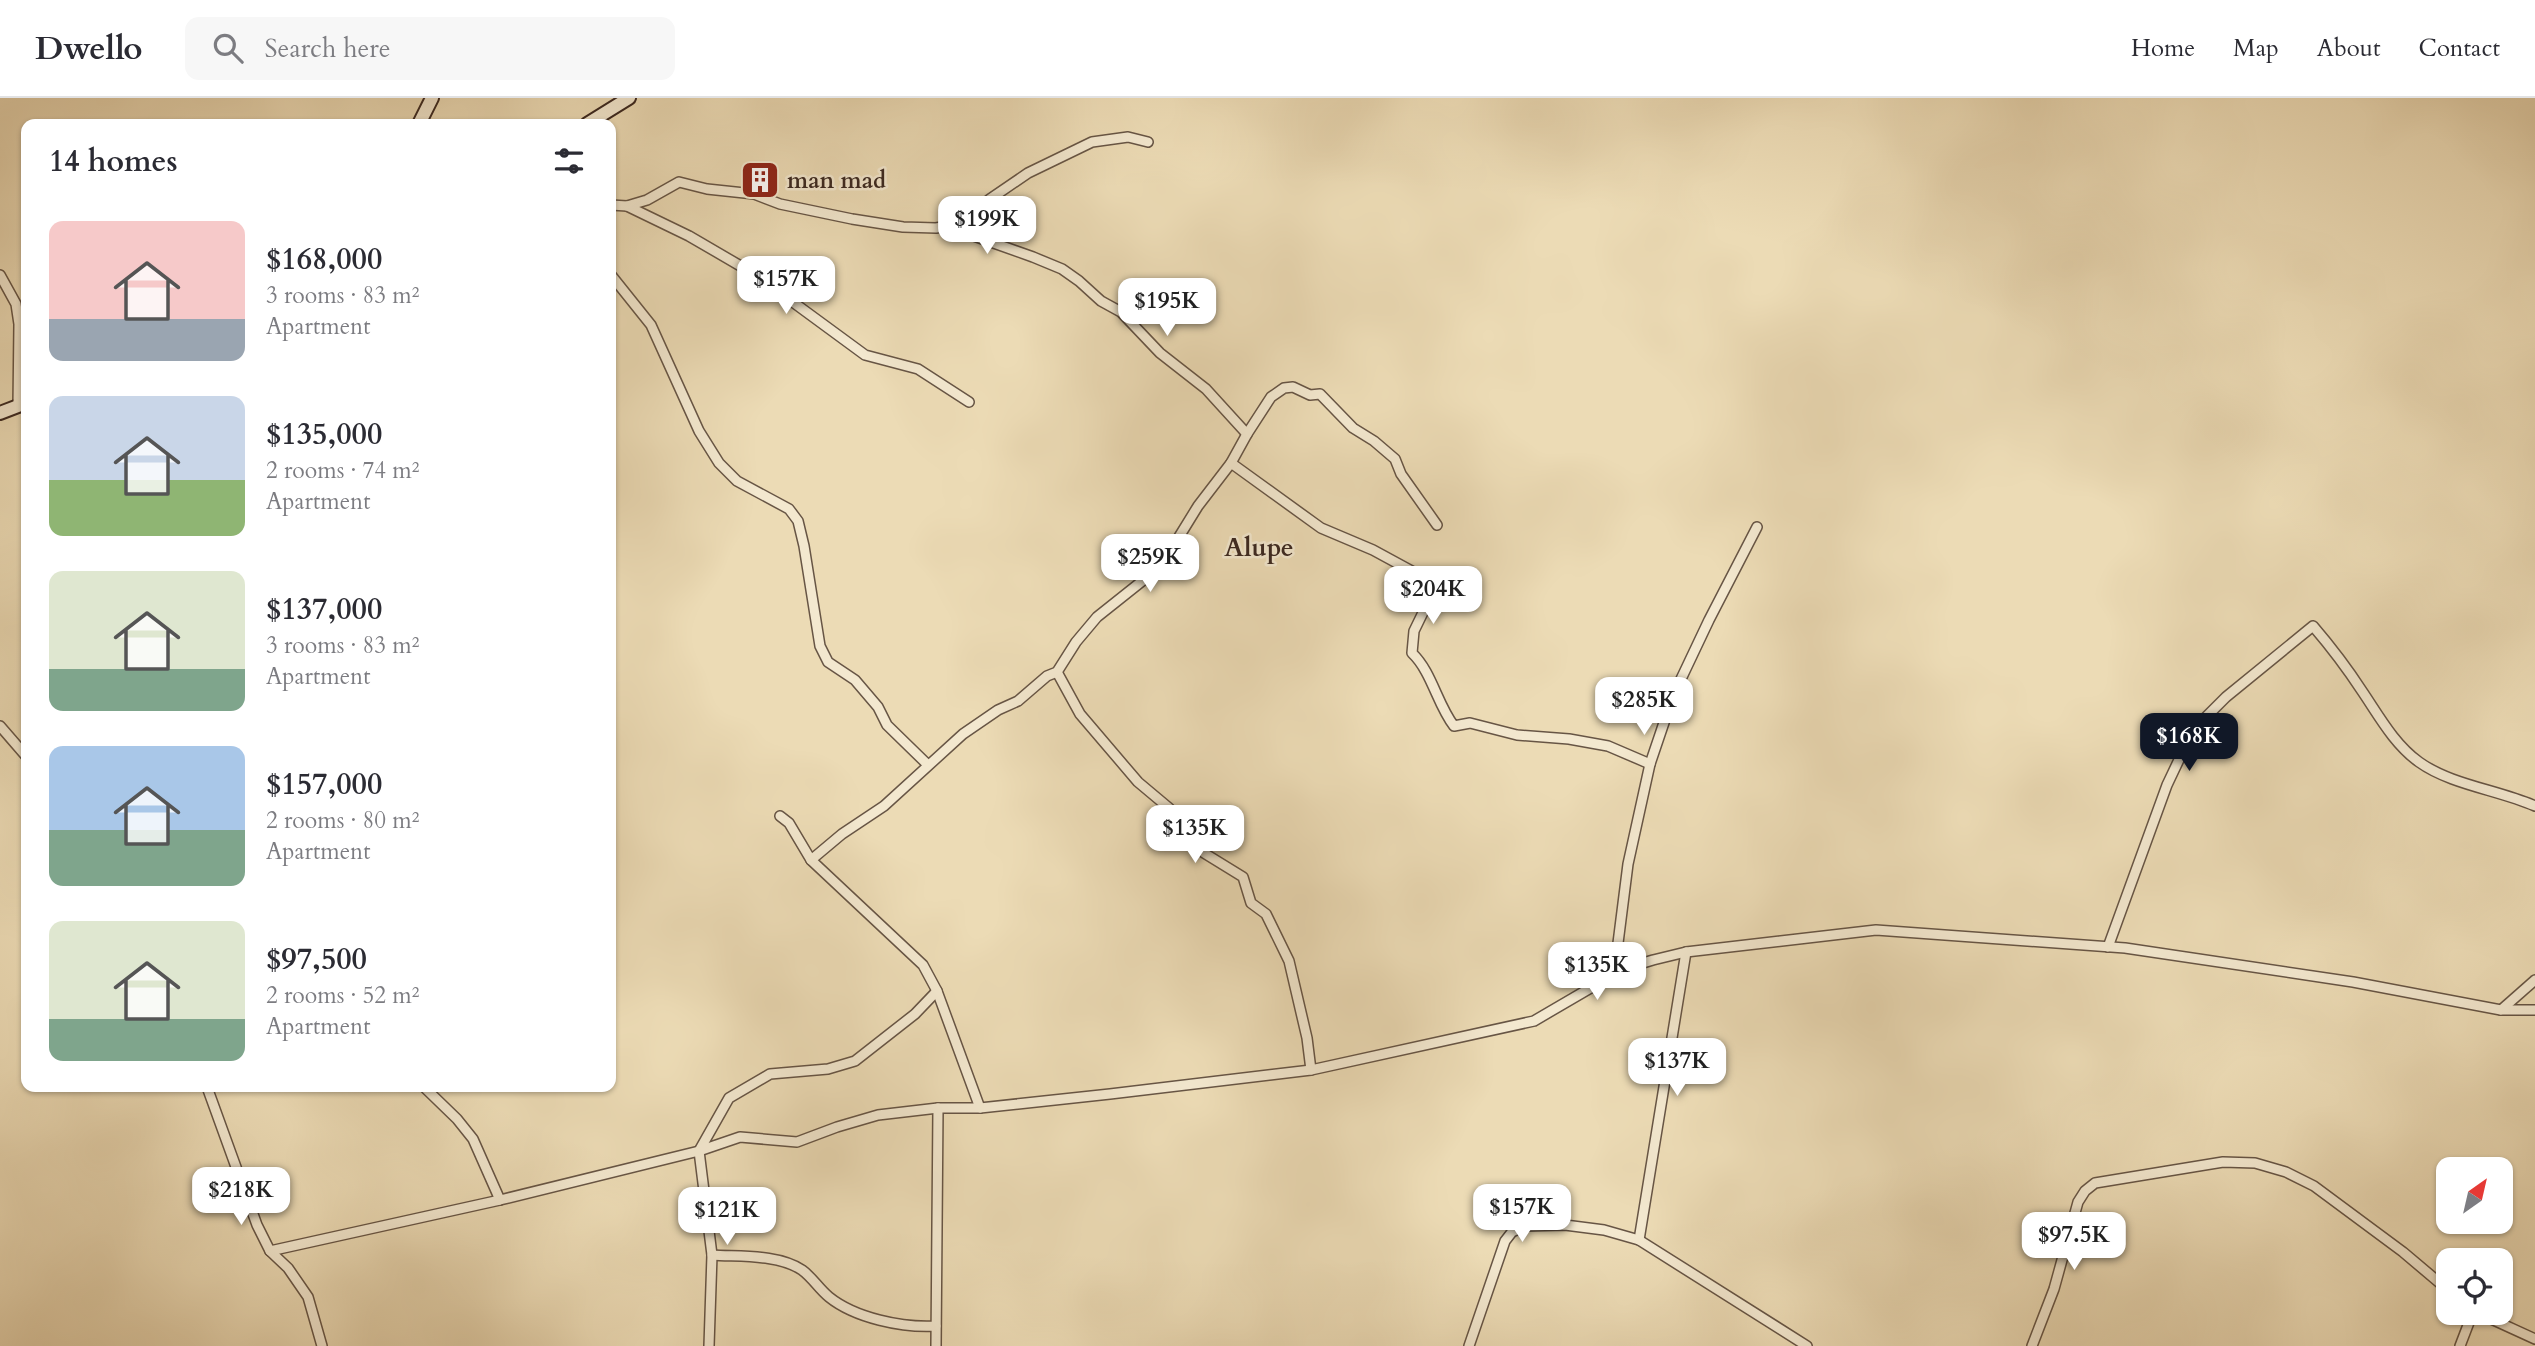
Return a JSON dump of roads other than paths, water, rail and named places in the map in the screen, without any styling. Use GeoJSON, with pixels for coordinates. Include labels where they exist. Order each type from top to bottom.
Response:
{"type":"FeatureCollection","features":[{"type":"Feature","properties":{"kind":"street"},"geometry":{"type":"LineString","coordinates":[[422,119],[432,98]]}},
{"type":"Feature","properties":{"kind":"street"},"geometry":{"type":"LineString","coordinates":[[595,119],[629,98]]}},
{"type":"Feature","properties":{"kind":"street"},"geometry":{"type":"LineString","coordinates":[[616,205],[627,206],[647,200],[680,182],[708,189],[754,194],[780,204],[903,227],[936,228],[959,224],[1028,173],[1092,142],[1128,138],[1148,142]]}},
{"type":"Feature","properties":{"kind":"street"},"geometry":{"type":"LineString","coordinates":[[627,206],[689,236],[756,275],[865,355],[918,369],[969,402]]}},
{"type":"Feature","properties":{"kind":"street"},"geometry":{"type":"LineString","coordinates":[[959,224],[974,236],[1062,269],[1079,281],[1101,301],[1121,312],[1160,353],[1206,389],[1247,433]]}},
{"type":"Feature","properties":{"kind":"street"},"geometry":{"type":"LineString","coordinates":[[0,275],[16,304],[21,378]]}},
{"type":"Feature","properties":{"kind":"street"},"geometry":{"type":"LineString","coordinates":[[616,281],[651,325],[699,431],[719,463],[737,481],[789,509],[798,522],[820,646],[828,662],[855,680],[878,706],[887,726],[927,764]]}},
{"type":"Feature","properties":{"kind":"street"},"geometry":{"type":"LineString","coordinates":[[811,860],[842,834],[884,806],[963,734],[998,709],[1018,701],[1047,676],[1057,672],[1076,642],[1097,617],[1146,578],[1174,545],[1198,506],[1231,463],[1271,397],[1284,388],[1293,387],[1310,395],[1320,394],[1353,428],[1395,459],[1401,474],[1437,525]]}},
{"type":"Feature","properties":{"kind":"street"},"geometry":{"type":"LineString","coordinates":[[0,412],[21,405]]}},
{"type":"Feature","properties":{"kind":"street"},"geometry":{"type":"LineString","coordinates":[[1231,463],[1321,528],[1373,550],[1419,575],[1429,585],[1432,594],[1414,631],[1412,653],[1422,662],[1444,714],[1454,726],[1470,723],[1517,735],[1569,739],[1608,746],[1650,764]]}},
{"type":"Feature","properties":{"kind":"street"},"geometry":{"type":"LineString","coordinates":[[1623,970],[1618,943],[1624,889],[1639,806],[1650,764],[1673,696],[1757,527]]}},
{"type":"Feature","properties":{"kind":"street"},"geometry":{"type":"LineString","coordinates":[[2108,947],[2167,785],[2185,747],[2205,718],[2226,697],[2313,626],[2337,655],[2388,730],[2404,750],[2420,763],[2446,776],[2513,796],[2535,806]]}},
{"type":"Feature","properties":{"kind":"street"},"geometry":{"type":"LineString","coordinates":[[1057,672],[1080,714],[1138,782],[1169,808],[1204,853],[1242,877],[1251,902],[1266,914],[1289,961],[1307,1038],[1311,1070]]}},
{"type":"Feature","properties":{"kind":"street"},"geometry":{"type":"LineString","coordinates":[[0,726],[21,749]]}},
{"type":"Feature","properties":{"kind":"street"},"geometry":{"type":"LineString","coordinates":[[780,816],[789,823],[811,860],[923,965],[937,991],[980,1108]]}},
{"type":"Feature","properties":{"kind":"street"},"geometry":{"type":"LineString","coordinates":[[270,1251],[500,1200],[699,1151],[740,1137],[797,1142],[878,1115],[938,1108],[980,1108],[1311,1070],[1534,1021],[1623,970],[1686,952],[1876,930],[2108,947],[2353,982],[2501,1010],[2535,1010]]}},
{"type":"Feature","properties":{"kind":"street"},"geometry":{"type":"LineString","coordinates":[[1639,1240],[1686,952]]}},
{"type":"Feature","properties":{"kind":"street"},"geometry":{"type":"LineString","coordinates":[[2501,1010],[2535,979]]}},
{"type":"Feature","properties":{"kind":"street"},"geometry":{"type":"LineString","coordinates":[[709,1346],[712,1255],[699,1151],[729,1098],[770,1074],[828,1069],[855,1061],[915,1014],[937,991]]}},
{"type":"Feature","properties":{"kind":"street"},"geometry":{"type":"LineString","coordinates":[[209,1092],[257,1225],[270,1251],[288,1268],[308,1297],[322,1346]]}},
{"type":"Feature","properties":{"kind":"street"},"geometry":{"type":"LineString","coordinates":[[429,1092],[457,1119],[472,1139],[500,1200]]}},
{"type":"Feature","properties":{"kind":"street"},"geometry":{"type":"LineString","coordinates":[[936,1346],[938,1108]]}},
{"type":"Feature","properties":{"kind":"street"},"geometry":{"type":"LineString","coordinates":[[2032,1346],[2054,1289],[2078,1202],[2085,1191],[2095,1183],[2223,1162],[2255,1163],[2286,1172],[2314,1186],[2436,1280]]}},
{"type":"Feature","properties":{"kind":"street"},"geometry":{"type":"LineString","coordinates":[[1469,1346],[1505,1241],[1512,1232],[1525,1226],[1565,1225],[1604,1230],[1639,1240],[1807,1346]]}},
{"type":"Feature","properties":{"kind":"street"},"geometry":{"type":"LineString","coordinates":[[712,1255],[787,1263],[803,1271],[828,1296],[843,1306],[901,1325],[936,1326]]}},
{"type":"Feature","properties":{"kind":"street"},"geometry":{"type":"LineString","coordinates":[[2460,1346],[2469,1325]]}},
{"type":"Feature","properties":{"kind":"street"},"geometry":{"type":"LineString","coordinates":[[2503,1325],[2535,1339]]}},
{"type":"Feature","properties":{"kind":"place","name":"man mad"},"geometry":{"type":"Point","coordinates":[760,180]}},
{"type":"Feature","properties":{"kind":"district","name":"Alupe"},"geometry":{"type":"Point","coordinates":[1259,547]}}]}
